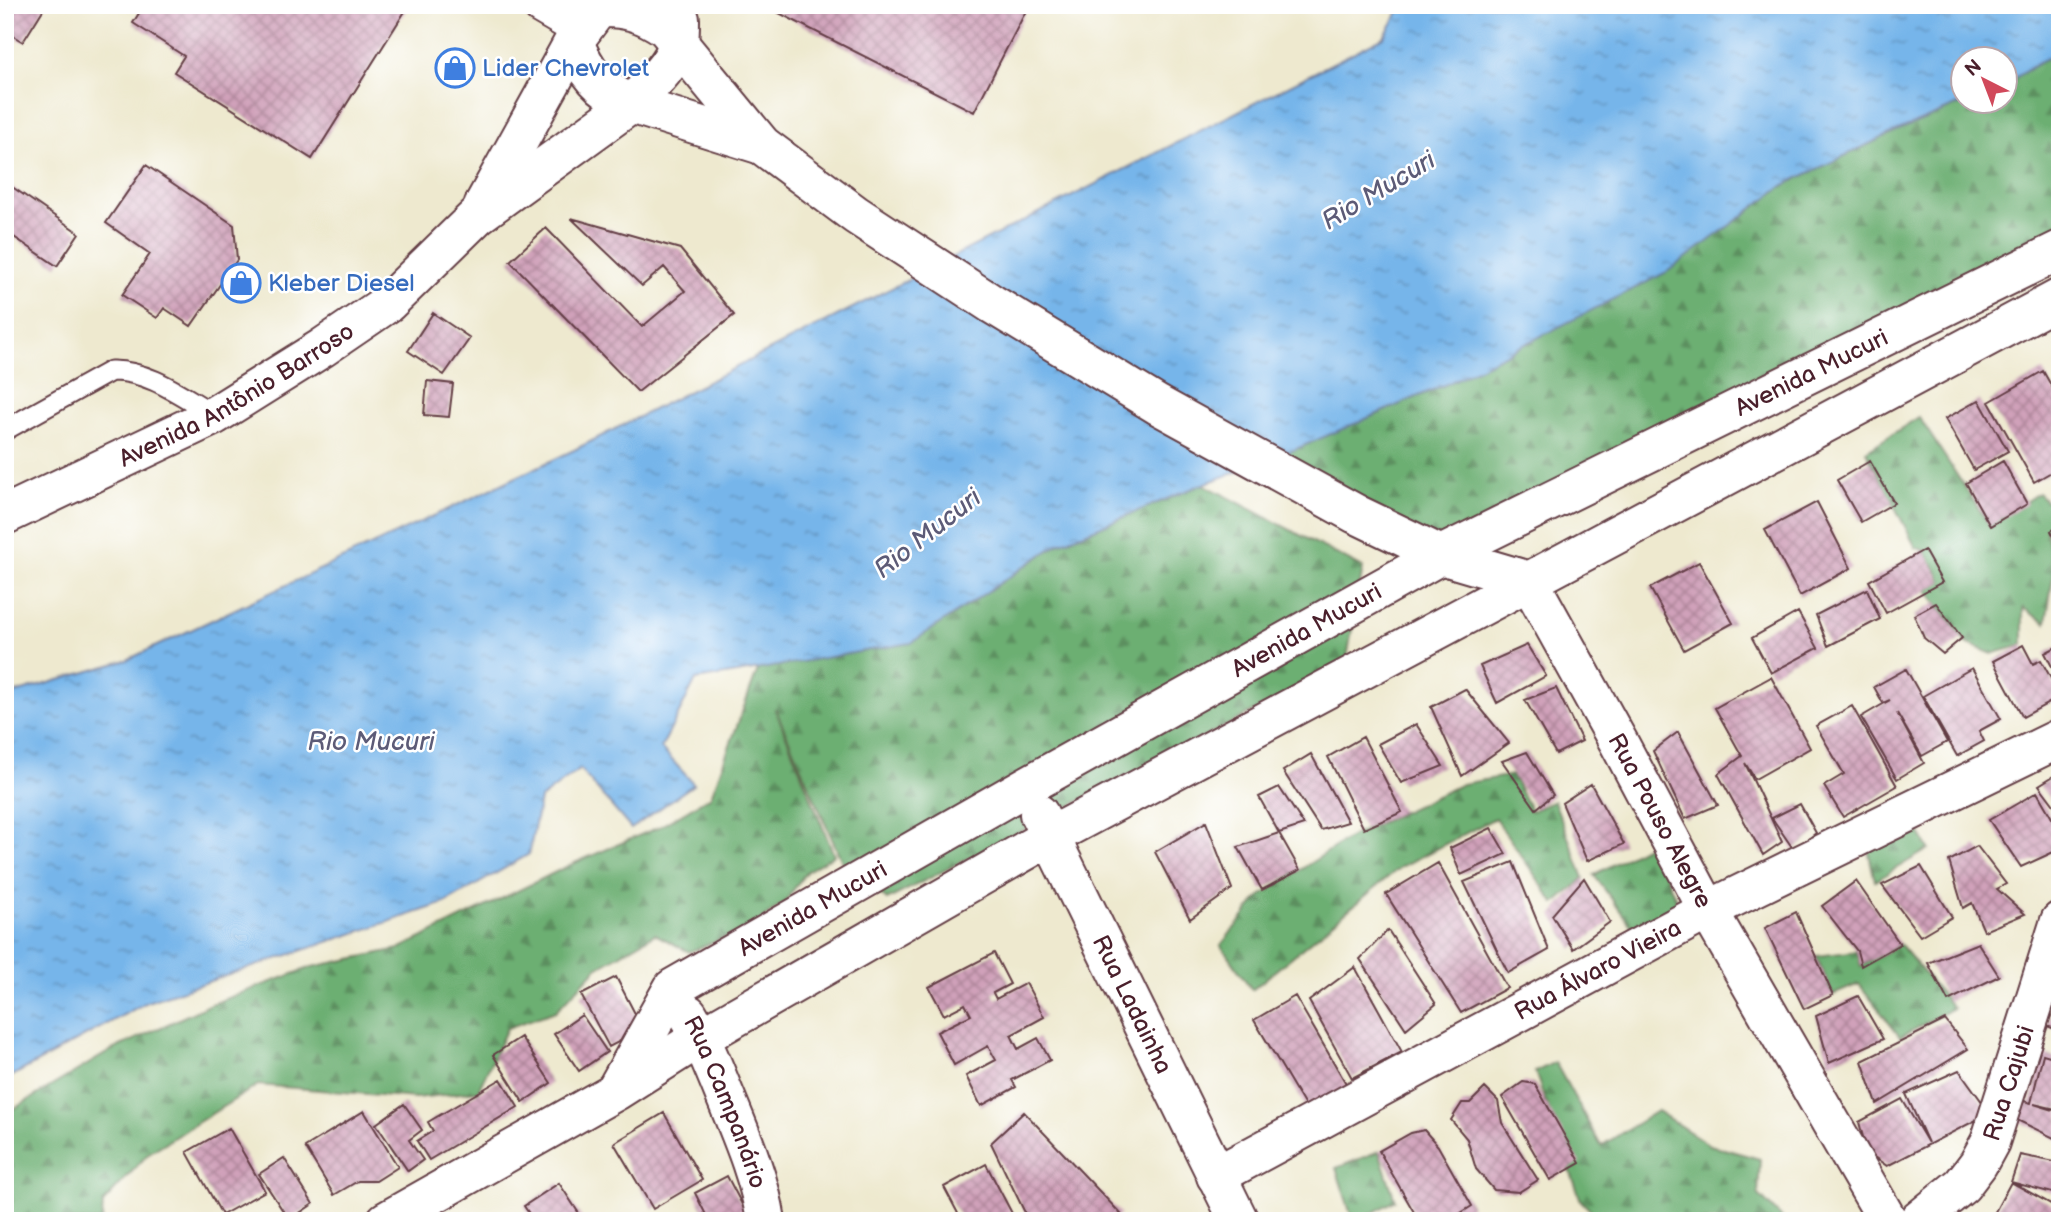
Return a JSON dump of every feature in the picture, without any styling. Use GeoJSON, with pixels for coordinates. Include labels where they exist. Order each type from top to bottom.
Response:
{"type":"FeatureCollection","features":[{"type":"Feature","properties":{"kind":"street"},"geometry":{"type":"LineString","coordinates":[[542,5],[589,21],[617,8],[643,14],[667,28],[762,145],[856,215],[992,304],[1158,405],[1356,514],[1441,555],[1529,581]]}},
{"type":"Feature","properties":{"kind":"street"},"geometry":{"type":"LineString","coordinates":[[589,21],[580,57],[595,79],[615,96],[631,104],[762,145]]}},
{"type":"Feature","properties":{"kind":"street","name":"Avenida Antônio Barroso"},"geometry":{"type":"LineString","coordinates":[[478,215],[589,21]]}},
{"type":"Feature","properties":{"kind":"street","name":"Avenida Antônio Barroso"},"geometry":{"type":"LineString","coordinates":[[5,515],[215,415],[323,348],[388,303],[478,215],[631,104],[674,39]]}},
{"type":"Feature","properties":{"kind":"street","name":"Avenida Mucuri"},"geometry":{"type":"LineString","coordinates":[[673,988],[1441,555],[2060,250]]}},
{"type":"Feature","properties":{"kind":"street","name":"Avenida Mucuri"},"geometry":{"type":"LineString","coordinates":[[386,1221],[616,1091],[701,1037],[1051,836],[2058,303]]}},
{"type":"Feature","properties":{"kind":"street","name":"Rua Pouso Alegre"},"geometry":{"type":"LineString","coordinates":[[1529,581],[1708,910],[1888,1221]]}},
{"type":"Feature","properties":{"kind":"street","name":"Rua Álvaro Vieira"},"geometry":{"type":"LineString","coordinates":[[1216,1176],[1708,910],[2060,738]]}},
{"type":"Feature","properties":{"kind":"street","name":"Rua Ladainha"},"geometry":{"type":"LineString","coordinates":[[1025,788],[1239,1221]]}},
{"type":"Feature","properties":{"kind":"street","name":"Rua Cajubi"},"geometry":{"type":"LineString","coordinates":[[1918,1221],[1962,1185],[1990,1142],[2060,921]]}},
{"type":"Feature","properties":{"kind":"street"},"geometry":{"type":"LineString","coordinates":[[616,1091],[673,988]]}},
{"type":"Feature","properties":{"kind":"street","name":"Rua Campanário"},"geometry":{"type":"LineString","coordinates":[[673,988],[701,1037],[743,1138],[766,1221]]}},
{"type":"Feature","properties":{"kind":"lane"},"geometry":{"type":"LineString","coordinates":[[5,430],[111,371],[127,370],[142,374],[215,415]]}},
{"type":"Feature","properties":{"kind":"green space"},"geometry":{"type":"Polygon","coordinates":[[[2060,50],[2060,243],[1442,548],[1273,459],[1690,254],[1784,185],[1896,131],[1950,109],[1950,116],[2020,116],[2020,74],[2060,50]]]}},
{"type":"Feature","properties":{"kind":"green space"},"geometry":{"type":"Polygon","coordinates":[[[1919,417],[1990,526],[2038,493],[2060,514],[2060,525],[2046,530],[2054,570],[2046,623],[2023,608],[2023,645],[1992,654],[1966,643],[1927,590],[1942,581],[1924,550],[1916,548],[1866,451],[1919,417]]]}},
{"type":"Feature","properties":{"kind":"green space"},"geometry":{"type":"Polygon","coordinates":[[[1203,484],[1363,568],[1346,664],[887,900],[842,862],[775,708],[834,855],[806,872],[785,902],[750,928],[689,952],[655,934],[597,968],[556,1011],[507,1028],[478,1091],[416,1098],[258,1085],[149,1153],[103,1203],[102,1221],[5,1221],[5,1114],[112,1050],[209,1005],[312,967],[399,949],[570,865],[659,827],[711,796],[758,669],[924,634],[1058,544],[1203,484]]]}},
{"type":"Feature","properties":{"kind":"green space"},"geometry":{"type":"Polygon","coordinates":[[[1512,775],[1531,811],[1554,801],[1584,878],[1555,904],[1495,818],[1399,868],[1252,990],[1221,945],[1259,897],[1350,837],[1462,784],[1512,775]]]}},
{"type":"Feature","properties":{"kind":"green space"},"geometry":{"type":"Polygon","coordinates":[[[1915,825],[1929,849],[1875,881],[1867,845],[1915,825]]]}},
{"type":"Feature","properties":{"kind":"green space"},"geometry":{"type":"Polygon","coordinates":[[[1652,843],[1681,911],[1633,928],[1594,875],[1652,843]]]}},
{"type":"Feature","properties":{"kind":"green space"},"geometry":{"type":"Polygon","coordinates":[[[1900,944],[1953,1008],[1900,1037],[1859,984],[1833,995],[1816,956],[1857,951],[1861,966],[1900,944]]]}},
{"type":"Feature","properties":{"kind":"green space"},"geometry":{"type":"Polygon","coordinates":[[[1555,1062],[1601,1146],[1657,1111],[1710,1145],[1760,1159],[1758,1194],[1785,1221],[1601,1221],[1581,1201],[1535,1072],[1555,1062]]]}},
{"type":"Feature","properties":{"kind":"green space"},"geometry":{"type":"Polygon","coordinates":[[[1379,1151],[1395,1200],[1359,1221],[1353,1221],[1336,1168],[1379,1151]]]}},
{"type":"Feature","properties":{"kind":"water","name":"Rio Mucuri"},"geometry":{"type":"Polygon","coordinates":[[[1403,5],[2060,5],[2060,50],[2020,74],[2020,46],[1950,46],[1950,109],[1896,131],[1784,185],[1667,272],[1449,383],[1273,459],[1203,484],[1058,544],[911,643],[696,680],[661,748],[694,784],[631,829],[580,769],[540,799],[529,854],[445,903],[147,1002],[5,1080],[5,696],[127,660],[574,450],[1384,37],[1403,5]]]}},
{"type":"Feature","properties":{"kind":"building"},"geometry":{"type":"Polygon","coordinates":[[[5,5],[46,5],[23,42],[5,31],[5,5]]]}},
{"type":"Feature","properties":{"kind":"building"},"geometry":{"type":"Polygon","coordinates":[[[144,5],[409,5],[312,159],[174,72],[184,56],[133,23],[144,5]]]}},
{"type":"Feature","properties":{"kind":"building"},"geometry":{"type":"Polygon","coordinates":[[[770,5],[1029,5],[974,112],[769,8],[770,5]]]}},
{"type":"Feature","properties":{"kind":"building"},"geometry":{"type":"Polygon","coordinates":[[[146,165],[234,225],[237,260],[191,326],[164,308],[157,318],[122,295],[150,254],[106,223],[146,165]]]}},
{"type":"Feature","properties":{"kind":"building"},"geometry":{"type":"Polygon","coordinates":[[[5,182],[79,233],[57,266],[5,231],[5,182]]]}},
{"type":"Feature","properties":{"kind":"building"},"geometry":{"type":"Polygon","coordinates":[[[571,218],[680,249],[734,315],[638,392],[510,261],[546,228],[642,327],[685,291],[664,267],[642,286],[571,218]]]}},
{"type":"Feature","properties":{"kind":"building"},"geometry":{"type":"Polygon","coordinates":[[[433,313],[470,338],[444,375],[408,351],[433,313]]]}},
{"type":"Feature","properties":{"kind":"building"},"geometry":{"type":"Polygon","coordinates":[[[2043,371],[2060,401],[2060,467],[2034,482],[1989,402],[2043,371]]]}},
{"type":"Feature","properties":{"kind":"building"},"geometry":{"type":"Polygon","coordinates":[[[427,381],[453,384],[449,417],[424,415],[427,381]]]}},
{"type":"Feature","properties":{"kind":"building"},"geometry":{"type":"Polygon","coordinates":[[[1979,400],[2008,451],[1974,470],[1945,419],[1979,400]]]}},
{"type":"Feature","properties":{"kind":"building"},"geometry":{"type":"Polygon","coordinates":[[[1870,461],[1894,503],[1861,522],[1837,480],[1870,461]]]}},
{"type":"Feature","properties":{"kind":"building"},"geometry":{"type":"Polygon","coordinates":[[[2003,461],[2027,504],[1990,526],[1966,483],[2003,461]]]}},
{"type":"Feature","properties":{"kind":"building"},"geometry":{"type":"Polygon","coordinates":[[[1817,502],[1851,568],[1800,596],[1765,530],[1817,502]]]}},
{"type":"Feature","properties":{"kind":"building"},"geometry":{"type":"Polygon","coordinates":[[[2060,526],[2060,548],[2051,531],[2060,526]]]}},
{"type":"Feature","properties":{"kind":"building"},"geometry":{"type":"Polygon","coordinates":[[[1924,550],[1942,582],[1886,613],[1869,581],[1924,550]]]}},
{"type":"Feature","properties":{"kind":"building"},"geometry":{"type":"Polygon","coordinates":[[[1699,562],[1733,623],[1684,650],[1650,588],[1699,562]]]}},
{"type":"Feature","properties":{"kind":"building"},"geometry":{"type":"Polygon","coordinates":[[[1867,589],[1880,619],[1828,646],[1816,615],[1867,589]]]}},
{"type":"Feature","properties":{"kind":"building"},"geometry":{"type":"Polygon","coordinates":[[[1936,603],[1962,638],[1943,654],[1924,638],[1914,615],[1936,603]]]}},
{"type":"Feature","properties":{"kind":"building"},"geometry":{"type":"Polygon","coordinates":[[[1798,612],[1818,648],[1771,673],[1752,638],[1798,612]]]}},
{"type":"Feature","properties":{"kind":"building"},"geometry":{"type":"Polygon","coordinates":[[[1527,645],[1546,676],[1497,703],[1480,666],[1527,645]]]}},
{"type":"Feature","properties":{"kind":"building"},"geometry":{"type":"Polygon","coordinates":[[[2023,645],[2033,664],[2041,660],[2060,697],[2023,717],[1993,661],[2023,645]]]}},
{"type":"Feature","properties":{"kind":"building"},"geometry":{"type":"Polygon","coordinates":[[[2060,645],[2060,682],[2045,653],[2060,645]]]}},
{"type":"Feature","properties":{"kind":"building"},"geometry":{"type":"Polygon","coordinates":[[[1972,668],[2001,719],[1979,731],[1984,741],[1957,756],[1923,696],[1972,668]]]}},
{"type":"Feature","properties":{"kind":"building"},"geometry":{"type":"Polygon","coordinates":[[[1906,669],[1947,742],[1922,756],[1897,713],[1924,763],[1897,779],[1861,717],[1890,700],[1883,703],[1874,687],[1906,669]]]}},
{"type":"Feature","properties":{"kind":"building"},"geometry":{"type":"Polygon","coordinates":[[[1771,677],[1810,748],[1755,779],[1745,763],[1782,842],[1763,855],[1718,774],[1742,756],[1715,708],[1771,677]]]}},
{"type":"Feature","properties":{"kind":"building"},"geometry":{"type":"Polygon","coordinates":[[[1556,688],[1582,741],[1556,754],[1525,700],[1556,688]]]}},
{"type":"Feature","properties":{"kind":"building"},"geometry":{"type":"Polygon","coordinates":[[[1465,689],[1509,743],[1462,776],[1431,707],[1465,689]]]}},
{"type":"Feature","properties":{"kind":"building"},"geometry":{"type":"Polygon","coordinates":[[[1852,706],[1897,786],[1843,817],[1824,786],[1844,774],[1816,726],[1852,706]]]}},
{"type":"Feature","properties":{"kind":"building"},"geometry":{"type":"Polygon","coordinates":[[[1416,724],[1443,766],[1401,783],[1378,744],[1416,724]]]}},
{"type":"Feature","properties":{"kind":"building"},"geometry":{"type":"Polygon","coordinates":[[[1678,732],[1718,805],[1685,819],[1653,751],[1678,732]]]}},
{"type":"Feature","properties":{"kind":"building"},"geometry":{"type":"Polygon","coordinates":[[[1363,737],[1402,812],[1364,829],[1328,757],[1363,737]]]}},
{"type":"Feature","properties":{"kind":"building"},"geometry":{"type":"Polygon","coordinates":[[[1527,752],[1553,795],[1536,809],[1502,761],[1527,752]]]}},
{"type":"Feature","properties":{"kind":"building"},"geometry":{"type":"Polygon","coordinates":[[[1311,754],[1348,822],[1321,830],[1283,771],[1311,754]]]}},
{"type":"Feature","properties":{"kind":"building"},"geometry":{"type":"Polygon","coordinates":[[[2060,772],[2060,813],[2039,785],[2060,772]]]}},
{"type":"Feature","properties":{"kind":"building"},"geometry":{"type":"Polygon","coordinates":[[[1591,784],[1624,844],[1587,861],[1562,803],[1591,784]]]}},
{"type":"Feature","properties":{"kind":"building"},"geometry":{"type":"Polygon","coordinates":[[[1279,787],[1304,825],[1279,833],[1259,797],[1279,787]]]}},
{"type":"Feature","properties":{"kind":"building"},"geometry":{"type":"Polygon","coordinates":[[[2037,792],[2060,832],[2060,849],[2021,867],[1989,820],[2037,792]]]}},
{"type":"Feature","properties":{"kind":"building"},"geometry":{"type":"Polygon","coordinates":[[[1800,804],[1816,833],[1794,850],[1772,818],[1800,804]]]}},
{"type":"Feature","properties":{"kind":"building"},"geometry":{"type":"Polygon","coordinates":[[[1206,822],[1232,889],[1190,919],[1155,852],[1206,822]]]}},
{"type":"Feature","properties":{"kind":"building"},"geometry":{"type":"Polygon","coordinates":[[[1491,828],[1506,854],[1461,875],[1450,848],[1491,828]]]}},
{"type":"Feature","properties":{"kind":"building"},"geometry":{"type":"Polygon","coordinates":[[[1279,833],[1300,870],[1262,890],[1238,847],[1279,833]]]}},
{"type":"Feature","properties":{"kind":"building"},"geometry":{"type":"Polygon","coordinates":[[[1977,846],[2006,884],[1997,889],[2025,914],[1984,931],[1972,903],[1963,908],[1949,861],[1977,846]]]}},
{"type":"Feature","properties":{"kind":"building"},"geometry":{"type":"Polygon","coordinates":[[[1513,862],[1549,950],[1508,973],[1464,882],[1513,862]]]}},
{"type":"Feature","properties":{"kind":"building"},"geometry":{"type":"Polygon","coordinates":[[[1438,863],[1507,988],[1461,1013],[1386,894],[1438,863]]]}},
{"type":"Feature","properties":{"kind":"building"},"geometry":{"type":"Polygon","coordinates":[[[1921,866],[1952,917],[1920,936],[1882,885],[1921,866]]]}},
{"type":"Feature","properties":{"kind":"building"},"geometry":{"type":"Polygon","coordinates":[[[1584,878],[1610,922],[1573,949],[1552,915],[1584,878]]]}},
{"type":"Feature","properties":{"kind":"building"},"geometry":{"type":"Polygon","coordinates":[[[1856,881],[1900,944],[1861,966],[1857,951],[1822,906],[1856,881]]]}},
{"type":"Feature","properties":{"kind":"building"},"geometry":{"type":"Polygon","coordinates":[[[1796,912],[1833,995],[1804,1009],[1765,928],[1796,912]]]}},
{"type":"Feature","properties":{"kind":"building"},"geometry":{"type":"Polygon","coordinates":[[[1388,930],[1436,1004],[1406,1029],[1360,959],[1388,930]]]}},
{"type":"Feature","properties":{"kind":"building"},"geometry":{"type":"Polygon","coordinates":[[[1978,943],[1999,976],[1948,1001],[1928,963],[1978,943]]]}},
{"type":"Feature","properties":{"kind":"building"},"geometry":{"type":"Polygon","coordinates":[[[994,953],[1010,984],[993,993],[996,999],[1026,983],[1044,1017],[1011,1035],[1018,1049],[1038,1038],[1050,1060],[1012,1080],[1016,1087],[981,1106],[966,1076],[996,1060],[988,1046],[954,1065],[937,1032],[971,1015],[965,1004],[944,1015],[929,987],[994,953]]]}},
{"type":"Feature","properties":{"kind":"building"},"geometry":{"type":"Polygon","coordinates":[[[1355,967],[1402,1052],[1352,1078],[1309,1001],[1355,967]]]}},
{"type":"Feature","properties":{"kind":"building"},"geometry":{"type":"Polygon","coordinates":[[[616,977],[643,1029],[609,1047],[581,995],[616,977]]]}},
{"type":"Feature","properties":{"kind":"building"},"geometry":{"type":"Polygon","coordinates":[[[2060,991],[2060,1031],[2047,1026],[2060,991]]]}},
{"type":"Feature","properties":{"kind":"building"},"geometry":{"type":"Polygon","coordinates":[[[1295,996],[1348,1087],[1308,1111],[1254,1020],[1295,996]]]}},
{"type":"Feature","properties":{"kind":"building"},"geometry":{"type":"Polygon","coordinates":[[[1858,996],[1883,1039],[1829,1063],[1816,1016],[1858,996]]]}},
{"type":"Feature","properties":{"kind":"building"},"geometry":{"type":"Polygon","coordinates":[[[582,1015],[607,1052],[579,1071],[554,1034],[582,1015]]]}},
{"type":"Feature","properties":{"kind":"building"},"geometry":{"type":"Polygon","coordinates":[[[1945,1020],[1968,1049],[1877,1104],[1862,1061],[1945,1020]]]}},
{"type":"Feature","properties":{"kind":"building"},"geometry":{"type":"Polygon","coordinates":[[[521,1037],[551,1083],[523,1102],[493,1055],[521,1037]]]}},
{"type":"Feature","properties":{"kind":"building"},"geometry":{"type":"Polygon","coordinates":[[[2043,1054],[2060,1059],[2060,1110],[2034,1104],[2060,1112],[2060,1141],[2015,1119],[2024,1101],[2031,1103],[2043,1054]]]}},
{"type":"Feature","properties":{"kind":"building"},"geometry":{"type":"Polygon","coordinates":[[[1959,1070],[1990,1113],[1887,1166],[1867,1152],[1859,1122],[1902,1099],[1928,1143],[1906,1094],[1959,1070]]]}},
{"type":"Feature","properties":{"kind":"building"},"geometry":{"type":"Polygon","coordinates":[[[501,1079],[518,1107],[429,1160],[417,1141],[433,1131],[428,1122],[501,1079]]]}},
{"type":"Feature","properties":{"kind":"building"},"geometry":{"type":"Polygon","coordinates":[[[1523,1082],[1535,1084],[1580,1163],[1550,1180],[1502,1097],[1523,1082]]]}},
{"type":"Feature","properties":{"kind":"building"},"geometry":{"type":"Polygon","coordinates":[[[1485,1088],[1498,1101],[1502,1123],[1538,1180],[1519,1192],[1494,1190],[1476,1169],[1467,1139],[1451,1120],[1462,1103],[1470,1103],[1485,1088]]]}},
{"type":"Feature","properties":{"kind":"building"},"geometry":{"type":"Polygon","coordinates":[[[404,1104],[422,1130],[409,1140],[423,1160],[408,1171],[376,1124],[404,1104]]]}},
{"type":"Feature","properties":{"kind":"building"},"geometry":{"type":"Polygon","coordinates":[[[364,1111],[398,1167],[376,1181],[358,1181],[334,1195],[305,1147],[364,1111]]]}},
{"type":"Feature","properties":{"kind":"building"},"geometry":{"type":"Polygon","coordinates":[[[1024,1112],[1121,1214],[1108,1221],[1029,1221],[991,1143],[1024,1112]]]}},
{"type":"Feature","properties":{"kind":"building"},"geometry":{"type":"Polygon","coordinates":[[[664,1113],[702,1180],[653,1209],[614,1143],[664,1113]]]}},
{"type":"Feature","properties":{"kind":"building"},"geometry":{"type":"Polygon","coordinates":[[[229,1128],[265,1191],[222,1215],[187,1152],[229,1128]]]}},
{"type":"Feature","properties":{"kind":"building"},"geometry":{"type":"Polygon","coordinates":[[[1424,1130],[1438,1146],[1472,1206],[1448,1221],[1419,1221],[1379,1151],[1411,1133],[1424,1130]]]}},
{"type":"Feature","properties":{"kind":"building"},"geometry":{"type":"Polygon","coordinates":[[[2020,1155],[2060,1163],[2060,1195],[2011,1182],[2020,1155]]]}},
{"type":"Feature","properties":{"kind":"building"},"geometry":{"type":"Polygon","coordinates":[[[284,1158],[313,1204],[289,1220],[259,1174],[284,1158]]]}},
{"type":"Feature","properties":{"kind":"building"},"geometry":{"type":"Polygon","coordinates":[[[986,1164],[1016,1221],[962,1221],[944,1187],[986,1164]]]}},
{"type":"Feature","properties":{"kind":"building"},"geometry":{"type":"Polygon","coordinates":[[[727,1176],[747,1214],[733,1221],[709,1221],[695,1193],[727,1176]]]}},
{"type":"Feature","properties":{"kind":"building"},"geometry":{"type":"Polygon","coordinates":[[[2011,1182],[2060,1209],[2060,1221],[1990,1221],[2011,1182]]]}},
{"type":"Feature","properties":{"kind":"building"},"geometry":{"type":"Polygon","coordinates":[[[559,1183],[584,1221],[534,1221],[524,1206],[559,1183]]]}},
{"type":"Feature","properties":{"kind":"place","name":"Lider Chevrolet"},"geometry":{"type":"Point","coordinates":[455,68]}},
{"type":"Feature","properties":{"kind":"place","name":"Kleber Diesel"},"geometry":{"type":"Point","coordinates":[241,283]}}]}
